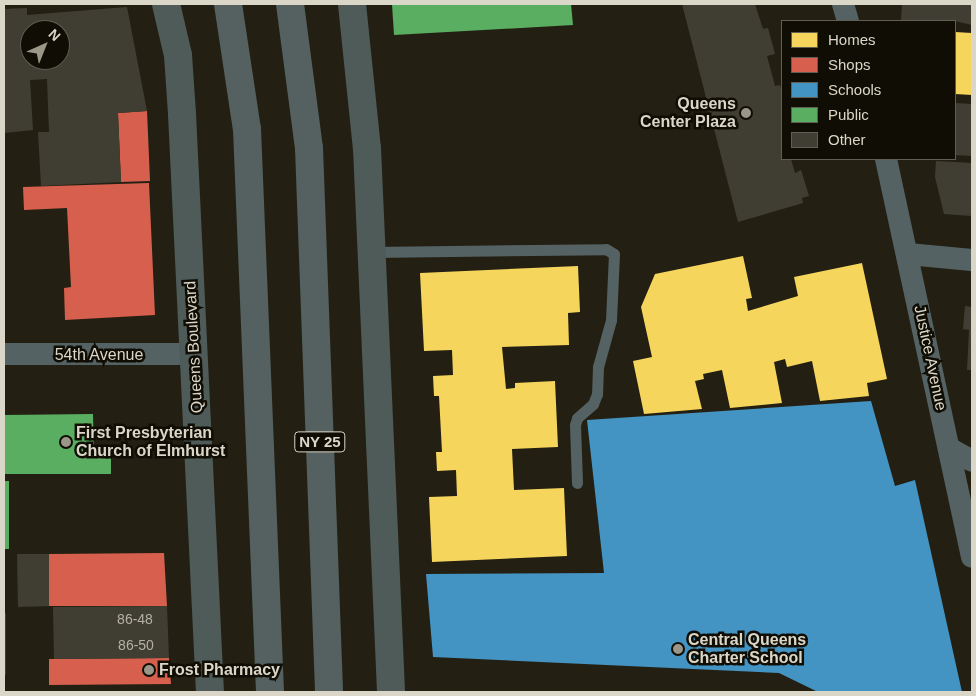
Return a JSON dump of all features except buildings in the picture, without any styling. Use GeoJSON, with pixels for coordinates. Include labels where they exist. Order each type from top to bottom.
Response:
{"type":"FeatureCollection","features":[{"type":"Feature","properties":{"kind":"main road"},"geometry":{"type":"LineString","coordinates":[[228,4],[243,93],[250,168],[270,692]]}},
{"type":"Feature","properties":{"kind":"main road","name":"NY 25"},"geometry":{"type":"LineString","coordinates":[[290,4],[298,49],[310,157],[329,692]]}},
{"type":"Feature","properties":{"kind":"street","name":"Queens Boulevard"},"geometry":{"type":"LineString","coordinates":[[166,4],[178,55],[195,354],[210,692]]}},
{"type":"Feature","properties":{"kind":"street"},"geometry":{"type":"LineString","coordinates":[[352,4],[368,148],[391,692]]}},
{"type":"Feature","properties":{"kind":"street"},"geometry":{"type":"LineString","coordinates":[[843,4],[848,20]]}},
{"type":"Feature","properties":{"kind":"street","name":"Justice Avenue"},"geometry":{"type":"LineString","coordinates":[[886,160],[972,557]]}},
{"type":"Feature","properties":{"kind":"street"},"geometry":{"type":"LineString","coordinates":[[908,254],[972,260]]}},
{"type":"Feature","properties":{"kind":"street","name":"54th Avenue"},"geometry":{"type":"LineString","coordinates":[[4,354],[195,354]]}},
{"type":"Feature","properties":{"kind":"street"},"geometry":{"type":"LineString","coordinates":[[948,448],[972,461]]}},
{"type":"Feature","properties":{"kind":"lane"},"geometry":{"type":"LineString","coordinates":[[372,252],[606,249],[614,254],[616,260],[611,320],[598,367],[596,394],[593,404],[577,418],[574,425],[577,483]]}},
{"type":"Feature","properties":{"kind":"place","name":"Queens Center Plaza"},"geometry":{"type":"Point","coordinates":[746,113]}},
{"type":"Feature","properties":{"kind":"place","name":"First Presbyterian Church of Elmhurst"},"geometry":{"type":"Point","coordinates":[66,442]}},
{"type":"Feature","properties":{"kind":"place","name":"Central Queens Charter School"},"geometry":{"type":"Point","coordinates":[678,649]}},
{"type":"Feature","properties":{"kind":"place","name":"Frost Pharmacy"},"geometry":{"type":"Point","coordinates":[149,670]}}]}
